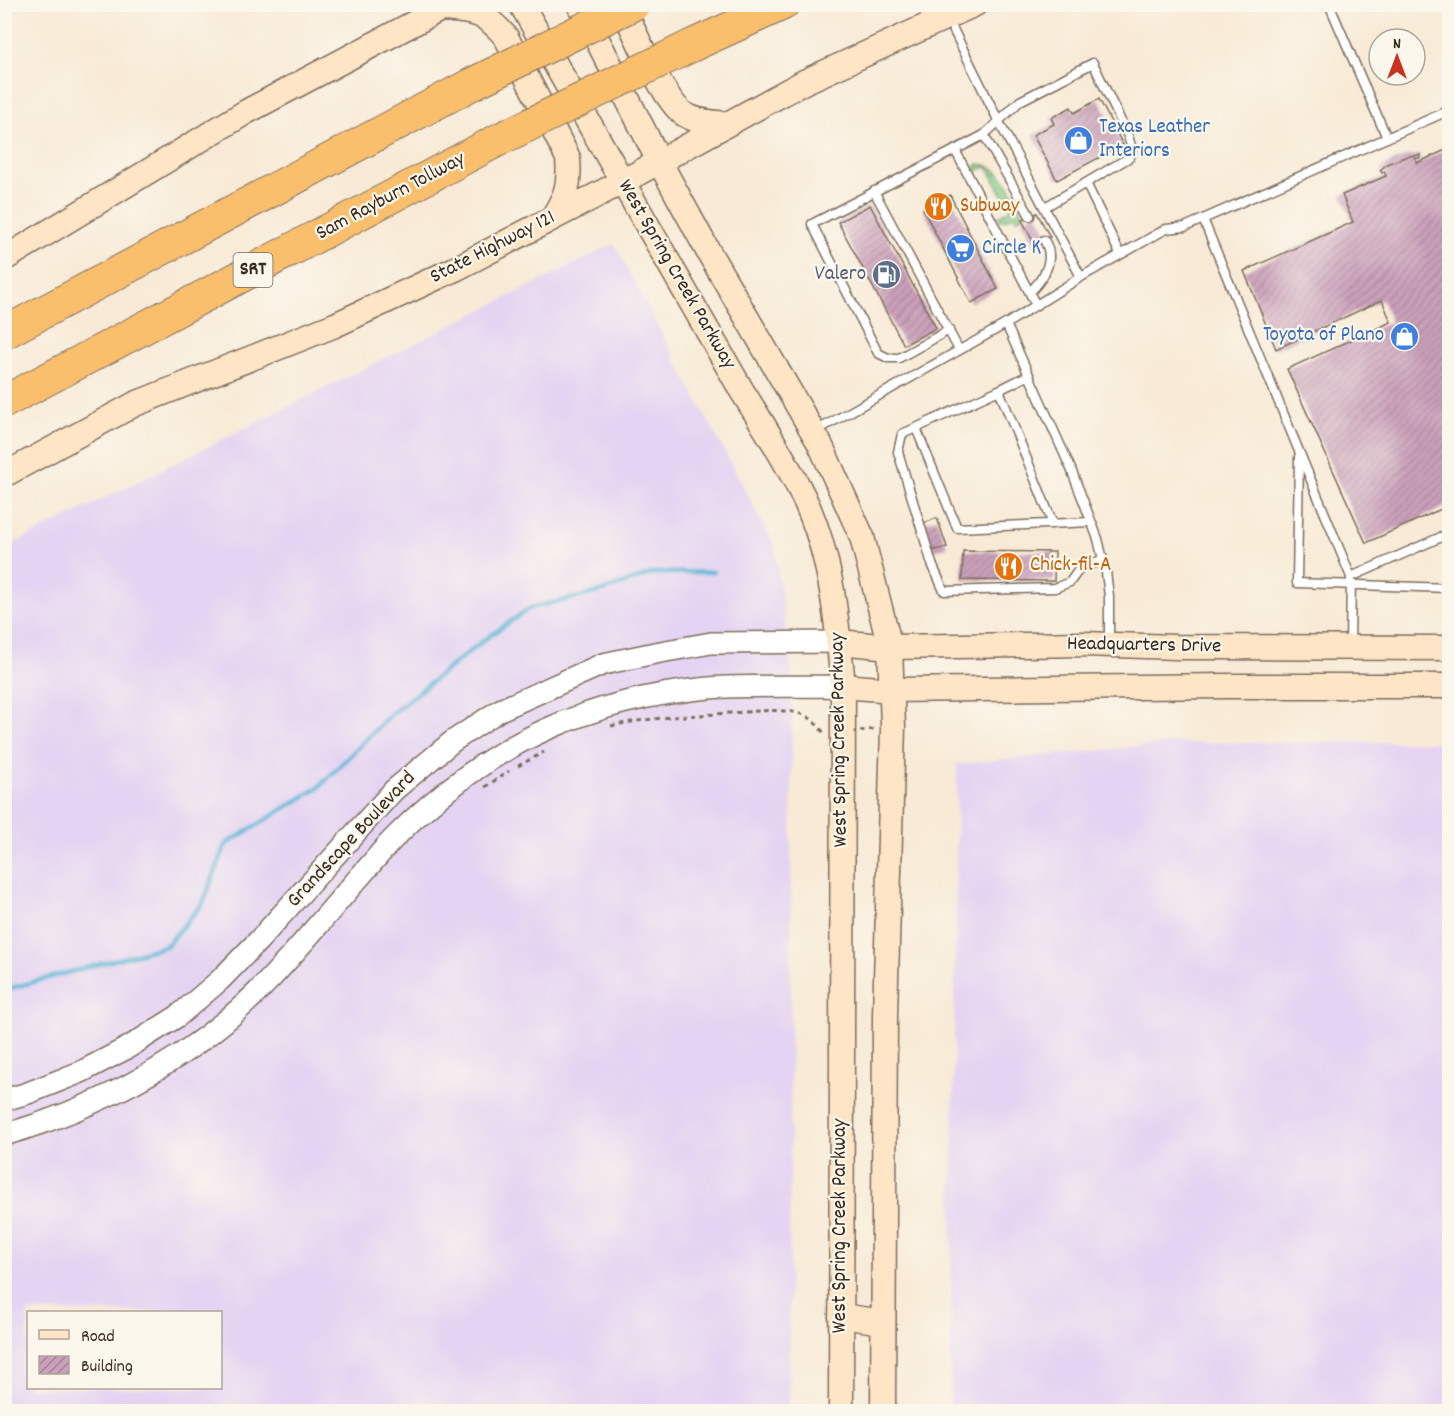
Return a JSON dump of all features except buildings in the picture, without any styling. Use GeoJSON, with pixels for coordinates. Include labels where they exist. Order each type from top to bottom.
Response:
{"type":"FeatureCollection","features":[{"type":"Feature","properties":{"kind":"highway"},"geometry":{"type":"LineString","coordinates":[[4,333],[472,84],[634,4]]}},
{"type":"Feature","properties":{"kind":"highway","name":"Sam Rayburn Tollway"},"geometry":{"type":"LineString","coordinates":[[4,402],[502,138],[783,4]]}},
{"type":"Feature","properties":{"kind":"main road","name":"West Spring Creek Parkway"},"geometry":{"type":"LineString","coordinates":[[521,4],[777,447],[805,500],[824,555],[836,605],[843,686],[841,1412]]}},
{"type":"Feature","properties":{"kind":"main road","name":"West Spring Creek Parkway"},"geometry":{"type":"LineString","coordinates":[[579,4],[659,160],[750,325],[813,433],[862,537],[890,647],[893,727],[885,1016],[883,1412]]}},
{"type":"Feature","properties":{"kind":"main road"},"geometry":{"type":"LineString","coordinates":[[621,4],[668,99],[684,114],[701,121],[725,124]]}},
{"type":"Feature","properties":{"kind":"main road","name":"State Highway 121"},"geometry":{"type":"LineString","coordinates":[[4,475],[135,404],[335,324],[454,269],[622,182],[804,82],[975,4]]}},
{"type":"Feature","properties":{"kind":"main road"},"geometry":{"type":"LineString","coordinates":[[4,259],[246,112],[446,7],[471,12],[491,20],[506,37],[568,159],[570,181],[553,217]]}},
{"type":"Feature","properties":{"kind":"main road","name":"Headquarters Drive"},"geometry":{"type":"LineString","coordinates":[[839,642],[890,647],[1109,645],[1449,648]]}},
{"type":"Feature","properties":{"kind":"main road"},"geometry":{"type":"LineString","coordinates":[[1350,648],[1350,686]]}},
{"type":"Feature","properties":{"kind":"main road","name":"Headquarters Drive"},"geometry":{"type":"LineString","coordinates":[[843,686],[892,690],[1449,686]]}},
{"type":"Feature","properties":{"kind":"main road"},"geometry":{"type":"LineString","coordinates":[[841,1316],[883,1322]]}},
{"type":"Feature","properties":{"kind":"street","name":"Grandscape Boulevard"},"geometry":{"type":"LineString","coordinates":[[4,1100],[81,1072],[129,1047],[178,1016],[220,980],[259,940],[394,790],[453,741],[500,710],[603,664],[711,643],[839,642]]}},
{"type":"Feature","properties":{"kind":"street","name":"Grandscape Boulevard"},"geometry":{"type":"LineString","coordinates":[[4,1135],[90,1106],[141,1080],[186,1053],[230,1018],[270,979],[406,827],[449,789],[496,757],[545,730],[598,711],[653,696],[708,688],[843,686]]}},
{"type":"Feature","properties":{"kind":"street"},"geometry":{"type":"LineString","coordinates":[[383,801],[406,827]]}},
{"type":"Feature","properties":{"kind":"lane"},"geometry":{"type":"LineString","coordinates":[[1329,4],[1387,138]]}},
{"type":"Feature","properties":{"kind":"lane"},"geometry":{"type":"LineString","coordinates":[[947,16],[999,122],[1081,277]]}},
{"type":"Feature","properties":{"kind":"lane"},"geometry":{"type":"LineString","coordinates":[[949,330],[899,358],[888,358],[878,353],[812,224],[984,135],[1020,101],[1093,63],[1132,149],[1130,157],[1045,207]]}},
{"type":"Feature","properties":{"kind":"lane"},"geometry":{"type":"LineString","coordinates":[[813,433],[1006,324],[1081,277],[1166,229],[1185,227],[1449,110]]}},
{"type":"Feature","properties":{"kind":"lane"},"geometry":{"type":"LineString","coordinates":[[984,135],[1030,216]]}},
{"type":"Feature","properties":{"kind":"lane"},"geometry":{"type":"LineString","coordinates":[[955,150],[1036,305]]}},
{"type":"Feature","properties":{"kind":"lane"},"geometry":{"type":"LineString","coordinates":[[1086,183],[1120,254]]}},
{"type":"Feature","properties":{"kind":"lane"},"geometry":{"type":"LineString","coordinates":[[874,191],[959,350]]}},
{"type":"Feature","properties":{"kind":"lane"},"geometry":{"type":"LineString","coordinates":[[1203,219],[1351,582],[1350,648]]}},
{"type":"Feature","properties":{"kind":"lane"},"geometry":{"type":"LineString","coordinates":[[1030,292],[1040,282],[1049,261],[1049,253],[1044,240]]}},
{"type":"Feature","properties":{"kind":"lane"},"geometry":{"type":"LineString","coordinates":[[1006,324],[1071,469],[1091,522],[1103,560],[1109,596],[1109,645]]}},
{"type":"Feature","properties":{"kind":"lane"},"geometry":{"type":"LineString","coordinates":[[1029,375],[902,434],[898,452],[932,564],[944,591],[1054,588],[1070,582],[1080,568],[1103,560]]}},
{"type":"Feature","properties":{"kind":"lane"},"geometry":{"type":"LineString","coordinates":[[999,390],[1053,524]]}},
{"type":"Feature","properties":{"kind":"lane"},"geometry":{"type":"LineString","coordinates":[[916,428],[957,528],[1091,522]]}},
{"type":"Feature","properties":{"kind":"lane"},"geometry":{"type":"LineString","coordinates":[[1299,453],[1297,583],[1351,582],[1449,588]]}},
{"type":"Feature","properties":{"kind":"lane"},"geometry":{"type":"LineString","coordinates":[[1351,582],[1449,533]]}},
{"type":"Feature","properties":{"kind":"lane"},"geometry":{"type":"LineString","coordinates":[[1438,539],[1449,539]]}},
{"type":"Feature","properties":{"kind":"path"},"geometry":{"type":"LineString","coordinates":[[604,728],[632,721],[751,712],[793,712],[807,716],[818,725],[824,734],[893,727]]}},
{"type":"Feature","properties":{"kind":"path"},"geometry":{"type":"LineString","coordinates":[[477,792],[544,752]]}},
{"type":"Feature","properties":{"kind":"shaded area"},"geometry":{"type":"Polygon","coordinates":[[[614,244],[775,546],[792,678],[789,1411],[5,1412],[5,548],[614,244]]]}},
{"type":"Feature","properties":{"kind":"shaded area"},"geometry":{"type":"Polygon","coordinates":[[[1449,742],[1449,1411],[950,1411],[957,764],[1175,743],[1449,742]]]}},
{"type":"Feature","properties":{"kind":"green space"},"geometry":{"type":"Polygon","coordinates":[[[978,164],[987,165],[1001,175],[1024,215],[1017,219],[1014,215],[1000,220],[999,216],[1011,209],[987,167],[975,171],[978,164]]]}},
{"type":"Feature","properties":{"kind":"waterway"},"geometry":{"type":"LineString","coordinates":[[4,990],[166,946],[203,903],[226,844],[318,788],[391,714],[484,640],[530,608],[600,592],[653,573],[713,572]]}},
{"type":"Feature","properties":{"kind":"place","name":"Texas Leather Interiors"},"geometry":{"type":"Point","coordinates":[1078,140]}},
{"type":"Feature","properties":{"kind":"place","name":"Subway"},"geometry":{"type":"Point","coordinates":[939,207]}},
{"type":"Feature","properties":{"kind":"place","name":"Circle K"},"geometry":{"type":"Point","coordinates":[961,249]}},
{"type":"Feature","properties":{"kind":"place","name":"Valero"},"geometry":{"type":"Point","coordinates":[887,275]}},
{"type":"Feature","properties":{"kind":"place","name":"Toyota of Plano"},"geometry":{"type":"Point","coordinates":[1405,336]}},
{"type":"Feature","properties":{"kind":"place","name":"Chick-fil-A"},"geometry":{"type":"Point","coordinates":[1009,566]}}]}
